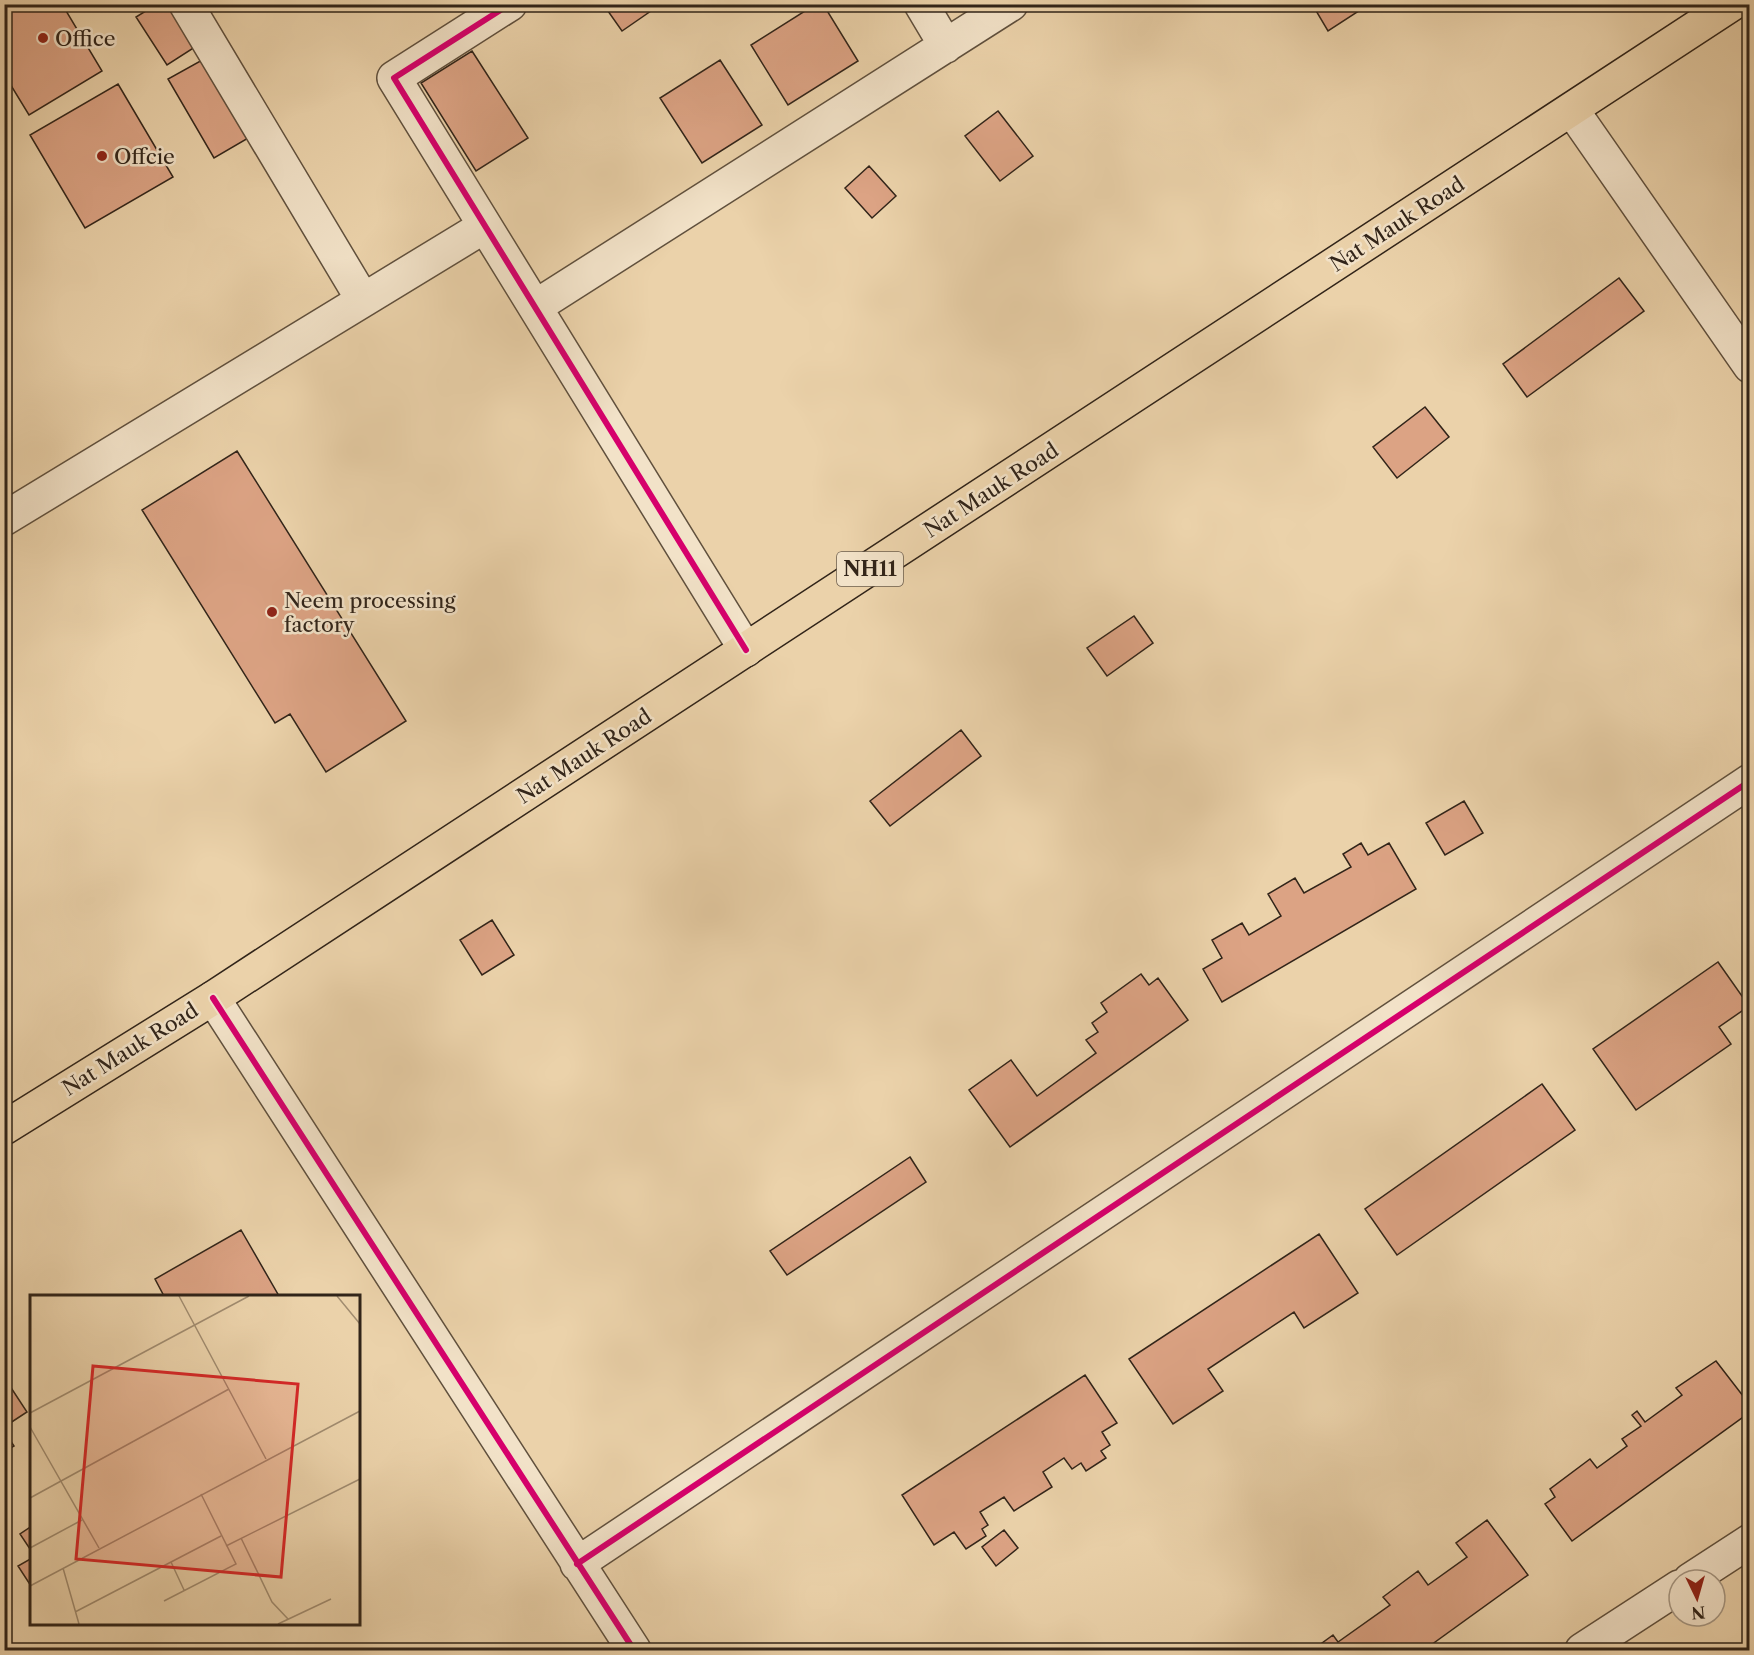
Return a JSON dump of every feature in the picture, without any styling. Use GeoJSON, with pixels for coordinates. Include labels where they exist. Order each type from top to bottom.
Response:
{"type":"FeatureCollection","features":[{"type":"Feature","properties":{"kind":"highway","name":"Nat Mauk Road"},"geometry":{"type":"LineString","coordinates":[[4,1128],[213,998],[1732,4]]}},
{"type":"Feature","properties":{"kind":"street"},"geometry":{"type":"LineString","coordinates":[[186,4],[363,300]]}},
{"type":"Feature","properties":{"kind":"street"},"geometry":{"type":"LineString","coordinates":[[510,4],[394,78],[746,650]]}},
{"type":"Feature","properties":{"kind":"street"},"geometry":{"type":"LineString","coordinates":[[921,4],[946,46]]}},
{"type":"Feature","properties":{"kind":"street"},"geometry":{"type":"LineString","coordinates":[[535,307],[1011,4]]}},
{"type":"Feature","properties":{"kind":"street"},"geometry":{"type":"LineString","coordinates":[[1572,110],[1744,346]]}},
{"type":"Feature","properties":{"kind":"street"},"geometry":{"type":"LineString","coordinates":[[4,519],[485,226]]}},
{"type":"Feature","properties":{"kind":"street"},"geometry":{"type":"LineString","coordinates":[[577,1564],[1749,781]]}},
{"type":"Feature","properties":{"kind":"street"},"geometry":{"type":"LineString","coordinates":[[213,998],[634,1650]]}},
{"type":"Feature","properties":{"kind":"street"},"geometry":{"type":"LineString","coordinates":[[1708,1568],[1749,1541]]}},
{"type":"Feature","properties":{"kind":"street"},"geometry":{"type":"LineString","coordinates":[[1582,1650],[1667,1595]]}},
{"type":"Feature","properties":{"kind":"building","name":"Office"},"geometry":{"type":"Polygon","coordinates":[[[4,4],[62,4],[102,71],[29,115],[4,74],[4,4]]]}},
{"type":"Feature","properties":{"kind":"building"},"geometry":{"type":"Polygon","coordinates":[[[157,4],[168,4],[195,47],[167,65],[136,17],[157,4]]]}},
{"type":"Feature","properties":{"kind":"building"},"geometry":{"type":"Polygon","coordinates":[[[603,4],[661,4],[622,31],[603,4]]]}},
{"type":"Feature","properties":{"kind":"building"},"geometry":{"type":"Polygon","coordinates":[[[816,4],[823,4],[858,61],[788,105],[751,45],[816,4]]]}},
{"type":"Feature","properties":{"kind":"building"},"geometry":{"type":"Polygon","coordinates":[[[1312,4],[1364,4],[1365,7],[1328,31],[1312,4]]]}},
{"type":"Feature","properties":{"kind":"building"},"geometry":{"type":"Polygon","coordinates":[[[472,51],[528,138],[476,171],[421,83],[472,51]]]}},
{"type":"Feature","properties":{"kind":"building"},"geometry":{"type":"Polygon","coordinates":[[[204,59],[250,137],[214,158],[168,79],[204,59]]]}},
{"type":"Feature","properties":{"kind":"building"},"geometry":{"type":"Polygon","coordinates":[[[720,60],[762,125],[702,163],[660,98],[720,60]]]}},
{"type":"Feature","properties":{"kind":"building","name":"Offcie"},"geometry":{"type":"Polygon","coordinates":[[[118,84],[173,177],[85,228],[30,135],[118,84]]]}},
{"type":"Feature","properties":{"kind":"building"},"geometry":{"type":"Polygon","coordinates":[[[998,111],[1033,156],[1000,181],[965,136],[998,111]]]}},
{"type":"Feature","properties":{"kind":"building"},"geometry":{"type":"Polygon","coordinates":[[[869,166],[896,196],[872,218],[845,188],[869,166]]]}},
{"type":"Feature","properties":{"kind":"building"},"geometry":{"type":"Polygon","coordinates":[[[1619,278],[1644,311],[1527,397],[1503,364],[1619,278]]]}},
{"type":"Feature","properties":{"kind":"building"},"geometry":{"type":"Polygon","coordinates":[[[1425,407],[1449,437],[1397,478],[1373,447],[1425,407]]]}},
{"type":"Feature","properties":{"kind":"building","name":"Neem processing factory"},"geometry":{"type":"Polygon","coordinates":[[[237,451],[406,721],[326,772],[290,714],[275,723],[142,510],[237,451]]]}},
{"type":"Feature","properties":{"kind":"building"},"geometry":{"type":"Polygon","coordinates":[[[1134,616],[1153,643],[1107,676],[1087,648],[1134,616]]]}},
{"type":"Feature","properties":{"kind":"building"},"geometry":{"type":"Polygon","coordinates":[[[961,730],[981,756],[890,826],[870,801],[961,730]]]}},
{"type":"Feature","properties":{"kind":"building"},"geometry":{"type":"Polygon","coordinates":[[[1464,801],[1483,833],[1445,855],[1426,823],[1464,801]]]}},
{"type":"Feature","properties":{"kind":"building"},"geometry":{"type":"Polygon","coordinates":[[[1361,843],[1368,855],[1389,843],[1416,889],[1222,1002],[1203,969],[1222,958],[1212,940],[1242,923],[1249,935],[1281,916],[1268,894],[1295,878],[1304,893],[1351,867],[1343,854],[1361,843]]]}},
{"type":"Feature","properties":{"kind":"building"},"geometry":{"type":"Polygon","coordinates":[[[492,920],[514,955],[482,975],[460,940],[492,920]]]}},
{"type":"Feature","properties":{"kind":"building"},"geometry":{"type":"Polygon","coordinates":[[[1718,962],[1749,1006],[1719,1027],[1731,1044],[1636,1110],[1593,1049],[1718,962]]]}},
{"type":"Feature","properties":{"kind":"building"},"geometry":{"type":"Polygon","coordinates":[[[1141,974],[1149,985],[1158,978],[1188,1020],[1010,1147],[969,1090],[1011,1060],[1037,1096],[1096,1053],[1086,1040],[1098,1032],[1092,1023],[1107,1012],[1101,1003],[1141,974]]]}},
{"type":"Feature","properties":{"kind":"building"},"geometry":{"type":"Polygon","coordinates":[[[1542,1084],[1575,1130],[1397,1255],[1365,1209],[1542,1084]]]}},
{"type":"Feature","properties":{"kind":"building"},"geometry":{"type":"Polygon","coordinates":[[[910,1157],[926,1182],[787,1275],[770,1251],[910,1157]]]}},
{"type":"Feature","properties":{"kind":"building"},"geometry":{"type":"Polygon","coordinates":[[[241,1230],[278,1295],[163,1295],[155,1279],[241,1230]]]}},
{"type":"Feature","properties":{"kind":"building"},"geometry":{"type":"Polygon","coordinates":[[[1319,1234],[1358,1293],[1304,1328],[1294,1312],[1208,1369],[1223,1391],[1173,1424],[1129,1359],[1319,1234]]]}},
{"type":"Feature","properties":{"kind":"building"},"geometry":{"type":"Polygon","coordinates":[[[1716,1361],[1750,1405],[1750,1412],[1572,1541],[1545,1504],[1555,1497],[1550,1489],[1590,1459],[1597,1468],[1627,1446],[1622,1439],[1641,1426],[1632,1415],[1637,1411],[1645,1422],[1682,1395],[1676,1388],[1716,1361]]]}},
{"type":"Feature","properties":{"kind":"building"},"geometry":{"type":"Polygon","coordinates":[[[1085,1375],[1117,1423],[1102,1432],[1110,1445],[1101,1451],[1106,1458],[1086,1471],[1081,1463],[1072,1469],[1064,1458],[1043,1472],[1052,1487],[1014,1511],[1004,1497],[980,1512],[988,1525],[982,1529],[986,1536],[966,1549],[954,1532],[934,1545],[902,1495],[1085,1375]]]}},
{"type":"Feature","properties":{"kind":"building"},"geometry":{"type":"Polygon","coordinates":[[[4,1377],[27,1412],[4,1427],[4,1377]]]}},
{"type":"Feature","properties":{"kind":"building"},"geometry":{"type":"Polygon","coordinates":[[[4,1431],[14,1446],[4,1452],[4,1431]]]}},
{"type":"Feature","properties":{"kind":"building"},"geometry":{"type":"Polygon","coordinates":[[[1487,1520],[1528,1575],[1424,1650],[1314,1650],[1333,1635],[1338,1642],[1390,1605],[1383,1597],[1418,1571],[1428,1585],[1467,1557],[1456,1543],[1487,1520]]]}},
{"type":"Feature","properties":{"kind":"building"},"geometry":{"type":"Polygon","coordinates":[[[30,1527],[30,1549],[20,1534],[30,1527]]]}},
{"type":"Feature","properties":{"kind":"building"},"geometry":{"type":"Polygon","coordinates":[[[1004,1530],[1018,1548],[996,1566],[982,1547],[1004,1530]]]}},
{"type":"Feature","properties":{"kind":"building"},"geometry":{"type":"Polygon","coordinates":[[[30,1559],[30,1584],[18,1566],[30,1559]]]}},
{"type":"Feature","properties":{"kind":"cycle path"},"geometry":{"type":"LineString","coordinates":[[510,4],[394,78],[746,650]]}},
{"type":"Feature","properties":{"kind":"cycle path"},"geometry":{"type":"LineString","coordinates":[[577,1564],[1750,781]]}},
{"type":"Feature","properties":{"kind":"cycle path"},"geometry":{"type":"LineString","coordinates":[[213,998],[634,1650]]}},
{"type":"Feature","properties":{"kind":"place","name":"Office"},"geometry":{"type":"Point","coordinates":[43,38]}},
{"type":"Feature","properties":{"kind":"place","name":"Offcie"},"geometry":{"type":"Point","coordinates":[102,156]}},
{"type":"Feature","properties":{"kind":"place","name":"Neem processing factory"},"geometry":{"type":"Point","coordinates":[272,612]}}]}
